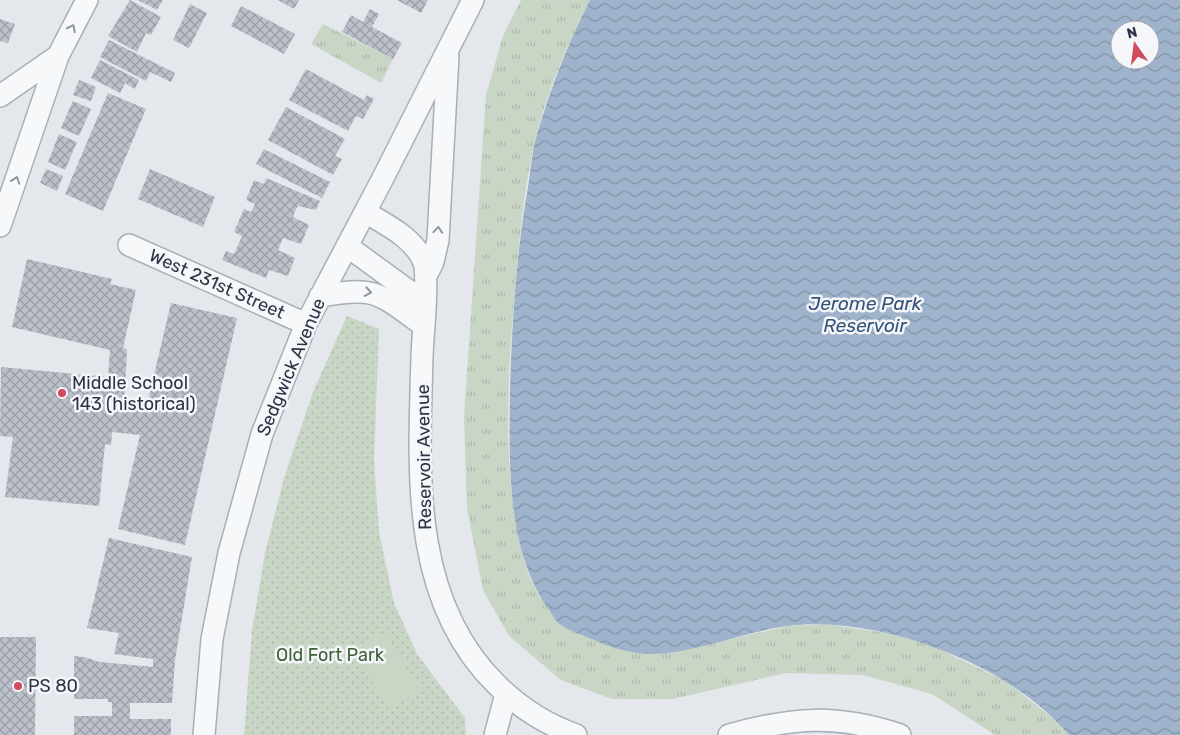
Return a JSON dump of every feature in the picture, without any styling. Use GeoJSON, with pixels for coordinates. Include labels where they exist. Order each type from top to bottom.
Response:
{"type":"FeatureCollection","features":[{"type":"Feature","properties":{"kind":"street"},"geometry":{"type":"LineString","coordinates":[[0,226],[58,56],[87,0]]}},
{"type":"Feature","properties":{"kind":"street","name":"Sedgwick Avenue"},"geometry":{"type":"LineString","coordinates":[[204,735],[212,639],[233,532],[262,434],[306,324],[473,0]]}},
{"type":"Feature","properties":{"kind":"street","name":"Reservoir Avenue"},"geometry":{"type":"LineString","coordinates":[[426,276],[433,262],[438,240],[447,108],[448,51]]}},
{"type":"Feature","properties":{"kind":"street"},"geometry":{"type":"LineString","coordinates":[[0,96],[58,56]]}},
{"type":"Feature","properties":{"kind":"street","name":"Reservoir Avenue"},"geometry":{"type":"LineString","coordinates":[[365,212],[416,248],[423,259],[426,276],[423,325],[421,483],[426,537],[440,599],[457,635],[476,663],[506,694],[536,717],[576,735]]}},
{"type":"Feature","properties":{"kind":"street","name":"West 231st Street"},"geometry":{"type":"LineString","coordinates":[[129,245],[306,324]]}},
{"type":"Feature","properties":{"kind":"street"},"geometry":{"type":"LineString","coordinates":[[347,246],[424,302]]}},
{"type":"Feature","properties":{"kind":"street"},"geometry":{"type":"LineString","coordinates":[[320,296],[352,291],[374,293],[384,297],[423,325]]}},
{"type":"Feature","properties":{"kind":"street"},"geometry":{"type":"LineString","coordinates":[[495,735],[506,694]]}},
{"type":"Feature","properties":{"kind":"street"},"geometry":{"type":"LineString","coordinates":[[730,735],[774,724],[809,719],[853,723],[900,735]]}},
{"type":"Feature","properties":{"kind":"green space"},"geometry":{"type":"Polygon","coordinates":[[[521,0],[590,0],[559,66],[546,101],[529,171],[519,242],[509,385],[509,458],[517,529],[526,568],[540,598],[683,650],[788,626],[825,624],[888,633],[931,645],[1007,682],[1059,723],[1069,735],[995,735],[932,694],[863,675],[786,673],[673,699],[612,699],[561,680],[509,636],[483,590],[467,509],[464,417],[486,95],[503,36],[521,0]]]}},
{"type":"Feature","properties":{"kind":"green space"},"geometry":{"type":"Polygon","coordinates":[[[323,24],[393,59],[381,83],[311,44],[323,24]]]}},
{"type":"Feature","properties":{"kind":"green space","name":"Old Fort Park"},"geometry":{"type":"Polygon","coordinates":[[[347,316],[379,329],[374,460],[379,532],[394,603],[417,654],[465,718],[466,735],[244,735],[252,630],[265,553],[284,478],[313,392],[347,316]]]}},
{"type":"Feature","properties":{"kind":"green space"},"geometry":{"type":"Polygon","coordinates":[[[385,632],[420,691],[389,709],[354,650],[385,632]]]}},
{"type":"Feature","properties":{"kind":"water","name":"Jerome Park Reservoir"},"geometry":{"type":"Polygon","coordinates":[[[590,0],[1180,0],[1180,735],[1069,735],[1044,709],[1013,686],[978,666],[940,649],[901,636],[861,628],[823,624],[787,626],[686,650],[645,654],[608,646],[568,629],[556,621],[536,588],[525,562],[518,534],[513,505],[511,475],[511,365],[518,263],[534,147],[542,117],[567,49],[590,0]]]}},
{"type":"Feature","properties":{"kind":"building"},"geometry":{"type":"Polygon","coordinates":[[[130,0],[161,17],[151,35],[146,33],[137,52],[108,36],[130,0]]]}},
{"type":"Feature","properties":{"kind":"building"},"geometry":{"type":"Polygon","coordinates":[[[138,0],[163,0],[157,10],[138,0]]]}},
{"type":"Feature","properties":{"kind":"building"},"geometry":{"type":"Polygon","coordinates":[[[278,0],[299,0],[294,9],[278,0]]]}},
{"type":"Feature","properties":{"kind":"building"},"geometry":{"type":"Polygon","coordinates":[[[397,0],[428,0],[421,13],[397,0]]]}},
{"type":"Feature","properties":{"kind":"building"},"geometry":{"type":"Polygon","coordinates":[[[190,4],[207,13],[189,48],[173,40],[190,4]]]}},
{"type":"Feature","properties":{"kind":"building"},"geometry":{"type":"Polygon","coordinates":[[[241,6],[295,34],[284,54],[231,26],[241,6]]]}},
{"type":"Feature","properties":{"kind":"building"},"geometry":{"type":"Polygon","coordinates":[[[370,9],[379,14],[372,27],[402,43],[393,59],[342,32],[351,15],[363,22],[370,9]]]}},
{"type":"Feature","properties":{"kind":"building"},"geometry":{"type":"Polygon","coordinates":[[[0,19],[15,24],[8,43],[0,41],[0,19]]]}},
{"type":"Feature","properties":{"kind":"building"},"geometry":{"type":"Polygon","coordinates":[[[109,40],[175,73],[171,82],[150,72],[146,81],[100,57],[109,40]]]}},
{"type":"Feature","properties":{"kind":"building"},"geometry":{"type":"Polygon","coordinates":[[[100,60],[139,80],[135,89],[125,83],[120,93],[91,78],[100,60]]]}},
{"type":"Feature","properties":{"kind":"building"},"geometry":{"type":"Polygon","coordinates":[[[306,69],[364,100],[367,95],[374,99],[363,119],[356,116],[348,131],[289,100],[306,69]]]}},
{"type":"Feature","properties":{"kind":"building"},"geometry":{"type":"Polygon","coordinates":[[[79,80],[96,87],[91,101],[73,95],[79,80]]]}},
{"type":"Feature","properties":{"kind":"building"},"geometry":{"type":"Polygon","coordinates":[[[108,93],[146,109],[103,211],[65,194],[108,93]]]}},
{"type":"Feature","properties":{"kind":"building"},"geometry":{"type":"Polygon","coordinates":[[[73,101],[91,109],[79,136],[61,128],[73,101]]]}},
{"type":"Feature","properties":{"kind":"building"},"geometry":{"type":"Polygon","coordinates":[[[286,107],[345,139],[335,156],[342,159],[333,175],[268,140],[286,107]]]}},
{"type":"Feature","properties":{"kind":"building"},"geometry":{"type":"Polygon","coordinates":[[[59,134],[77,142],[65,170],[48,162],[59,134]]]}},
{"type":"Feature","properties":{"kind":"building"},"geometry":{"type":"Polygon","coordinates":[[[264,149],[330,182],[322,198],[256,164],[264,149]]]}},
{"type":"Feature","properties":{"kind":"building"},"geometry":{"type":"Polygon","coordinates":[[[46,169],[63,176],[57,191],[40,183],[46,169]]]}},
{"type":"Feature","properties":{"kind":"building"},"geometry":{"type":"Polygon","coordinates":[[[150,169],[215,197],[203,227],[138,199],[150,169]]]}},
{"type":"Feature","properties":{"kind":"building"},"geometry":{"type":"Polygon","coordinates":[[[266,178],[320,201],[316,210],[298,206],[295,211],[293,217],[309,225],[301,244],[283,238],[278,250],[295,258],[288,276],[269,270],[266,278],[222,260],[226,251],[234,254],[242,236],[234,232],[244,209],[251,212],[255,204],[246,200],[254,180],[264,184],[266,178]]]}},
{"type":"Feature","properties":{"kind":"building","name":"Middle School 143 (historical)"},"geometry":{"type":"Polygon","coordinates":[[[27,259],[112,279],[110,284],[136,290],[123,348],[127,349],[124,407],[146,409],[171,303],[237,318],[185,545],[118,529],[140,435],[112,432],[111,445],[105,444],[99,506],[5,497],[13,437],[0,436],[1,367],[108,377],[110,350],[12,327],[27,259]]]}},
{"type":"Feature","properties":{"kind":"building"},"geometry":{"type":"Polygon","coordinates":[[[109,538],[192,557],[175,660],[172,703],[130,703],[130,719],[171,719],[171,735],[74,735],[74,716],[112,716],[112,702],[108,702],[108,699],[74,699],[74,656],[100,662],[153,667],[153,659],[114,654],[119,633],[87,628],[109,538]]]}},
{"type":"Feature","properties":{"kind":"building","name":"PS 80"},"geometry":{"type":"Polygon","coordinates":[[[0,637],[36,637],[35,735],[0,735],[0,637]]]}},
{"type":"Feature","properties":{"kind":"place","name":"Middle School 143 (historical)"},"geometry":{"type":"Point","coordinates":[62,393]}},
{"type":"Feature","properties":{"kind":"place","name":"PS 80"},"geometry":{"type":"Point","coordinates":[18,686]}}]}
